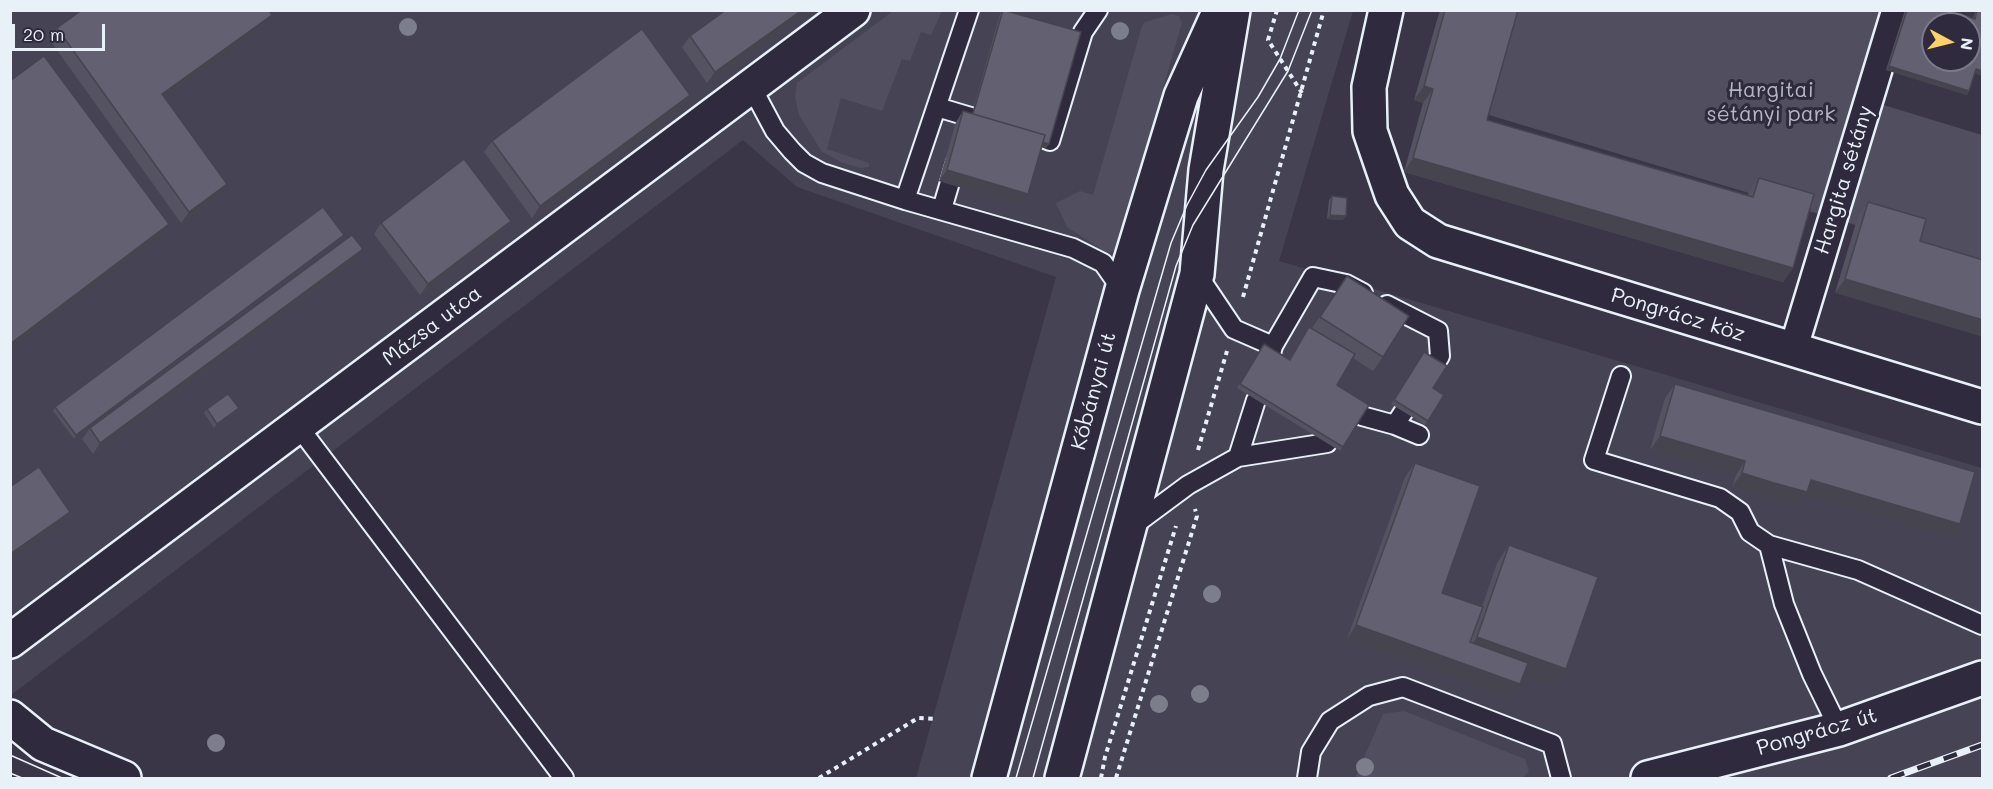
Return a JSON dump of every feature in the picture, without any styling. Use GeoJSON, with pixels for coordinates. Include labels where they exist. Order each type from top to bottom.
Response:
{"type":"FeatureCollection","features":[{"type":"Feature","properties":{"kind":"street","name":"Mázsa utca"},"geometry":{"type":"LineString","coordinates":[[10,641],[853,10]]}},
{"type":"Feature","properties":{"kind":"street","name":"Kőbányai út"},"geometry":{"type":"LineString","coordinates":[[989,778],[1122,290],[1181,96],[1220,10]]}},
{"type":"Feature","properties":{"kind":"street"},"geometry":{"type":"LineString","coordinates":[[1069,772],[1129,529],[1197,274],[1206,170],[1233,10]]}},
{"type":"Feature","properties":{"kind":"street","name":"Pongrácz köz"},"geometry":{"type":"LineString","coordinates":[[1386,10],[1369,87],[1370,120],[1380,166],[1392,195],[1410,223],[1438,241],[1983,407]]}},
{"type":"Feature","properties":{"kind":"street","name":"Hargita sétány"},"geometry":{"type":"LineString","coordinates":[[1793,350],[1896,10]]}},
{"type":"Feature","properties":{"kind":"street","name":"Pongrácz út"},"geometry":{"type":"LineString","coordinates":[[1648,778],[1839,729],[1983,678]]}},
{"type":"Feature","properties":{"kind":"street"},"geometry":{"type":"LineString","coordinates":[[10,717],[43,744],[124,778]]}},
{"type":"Feature","properties":{"kind":"lane"},"geometry":{"type":"LineString","coordinates":[[905,200],[969,10]]}},
{"type":"Feature","properties":{"kind":"lane"},"geometry":{"type":"LineString","coordinates":[[1029,135],[1050,141],[1083,32],[1098,10]]}},
{"type":"Feature","properties":{"kind":"lane"},"geometry":{"type":"LineString","coordinates":[[751,86],[775,131],[804,163],[822,173],[905,200],[1073,248],[1103,263],[1122,290]]}},
{"type":"Feature","properties":{"kind":"lane"},"geometry":{"type":"LineString","coordinates":[[937,107],[999,126]]}},
{"type":"Feature","properties":{"kind":"lane"},"geometry":{"type":"LineString","coordinates":[[942,209],[969,117]]}},
{"type":"Feature","properties":{"kind":"lane"},"geometry":{"type":"LineString","coordinates":[[1197,274],[1234,329],[1272,350],[1313,277],[1346,284],[1438,331],[1440,356],[1435,364]]}},
{"type":"Feature","properties":{"kind":"lane"},"geometry":{"type":"LineString","coordinates":[[1621,376],[1594,460],[1720,498],[1740,512],[1750,532],[1769,544],[1858,570],[1983,626]]}},
{"type":"Feature","properties":{"kind":"lane"},"geometry":{"type":"LineString","coordinates":[[1238,458],[1256,400]]}},
{"type":"Feature","properties":{"kind":"lane"},"geometry":{"type":"LineString","coordinates":[[1362,416],[1400,418],[1419,435]]}},
{"type":"Feature","properties":{"kind":"lane"},"geometry":{"type":"LineString","coordinates":[[298,426],[564,778]]}},
{"type":"Feature","properties":{"kind":"lane"},"geometry":{"type":"LineString","coordinates":[[1129,529],[1188,485],[1238,458],[1327,442]]}},
{"type":"Feature","properties":{"kind":"lane"},"geometry":{"type":"LineString","coordinates":[[1769,544],[1784,604],[1812,674],[1839,729]]}},
{"type":"Feature","properties":{"kind":"lane"},"geometry":{"type":"LineString","coordinates":[[1307,778],[1311,752],[1330,720],[1370,696],[1403,687],[1552,744],[1561,778]]}},
{"type":"Feature","properties":{"kind":"path"},"geometry":{"type":"LineString","coordinates":[[1277,10],[1268,40],[1303,93]]}},
{"type":"Feature","properties":{"kind":"path"},"geometry":{"type":"LineString","coordinates":[[1101,778],[1105,757],[1188,485],[1303,93],[1324,10]]}},
{"type":"Feature","properties":{"kind":"path"},"geometry":{"type":"LineString","coordinates":[[1116,778],[1197,516],[1188,485]]}},
{"type":"Feature","properties":{"kind":"path"},"geometry":{"type":"LineString","coordinates":[[819,778],[918,718],[936,719]]}},
{"type":"Feature","properties":{"kind":"shaded area"},"geometry":{"type":"Polygon","coordinates":[[[11,11],[1353,11],[1279,261],[1982,468],[1982,778],[916,778],[1056,277],[797,187],[743,140],[11,695],[11,11]]]}},
{"type":"Feature","properties":{"kind":"green space"},"geometry":{"type":"Polygon","coordinates":[[[893,11],[942,11],[931,35],[921,32],[910,61],[902,59],[882,111],[841,98],[827,149],[869,163],[869,167],[861,168],[843,163],[822,152],[799,115],[795,97],[797,83],[893,11]]]}},
{"type":"Feature","properties":{"kind":"green space","name":"Hargitai sétányi park"},"geometry":{"type":"Polygon","coordinates":[[[1517,11],[1895,11],[1867,100],[1982,135],[1982,263],[1489,115],[1517,11]]]}},
{"type":"Feature","properties":{"kind":"green space"},"geometry":{"type":"Polygon","coordinates":[[[1172,14],[1179,16],[1182,23],[1117,246],[1112,252],[1107,253],[1067,227],[1056,203],[1080,191],[1093,195],[1142,26],[1145,22],[1172,14]]]}},
{"type":"Feature","properties":{"kind":"green space"},"geometry":{"type":"Polygon","coordinates":[[[1404,711],[1525,759],[1529,771],[1523,778],[1355,778],[1383,714],[1404,711]]]}},
{"type":"Feature","properties":{"kind":"building"},"geometry":{"type":"Polygon","coordinates":[[[82,10],[269,10],[272,15],[162,94],[227,184],[189,212],[57,28],[82,10]]]}},
{"type":"Feature","properties":{"kind":"building"},"geometry":{"type":"Polygon","coordinates":[[[726,10],[802,10],[715,72],[690,36],[726,10]]]}},
{"type":"Feature","properties":{"kind":"building"},"geometry":{"type":"Polygon","coordinates":[[[1003,10],[1081,32],[1049,144],[1043,142],[1045,135],[973,114],[1003,10]]]}},
{"type":"Feature","properties":{"kind":"building"},"geometry":{"type":"Polygon","coordinates":[[[1445,10],[1518,10],[1487,120],[1753,197],[1759,178],[1814,194],[1793,268],[1413,158],[1433,89],[1424,86],[1445,10]]]}},
{"type":"Feature","properties":{"kind":"building"},"geometry":{"type":"Polygon","coordinates":[[[1907,10],[1953,12],[1921,12],[1921,72],[1975,72],[1969,91],[1889,66],[1907,10]]]}},
{"type":"Feature","properties":{"kind":"building"},"geometry":{"type":"Polygon","coordinates":[[[1977,10],[1983,10],[1983,71],[1981,70],[1981,12],[1977,12],[1977,10]]]}},
{"type":"Feature","properties":{"kind":"building"},"geometry":{"type":"Polygon","coordinates":[[[642,29],[690,95],[540,206],[492,141],[642,29]]]}},
{"type":"Feature","properties":{"kind":"building"},"geometry":{"type":"Polygon","coordinates":[[[44,56],[169,224],[10,344],[10,81],[44,56]]]}},
{"type":"Feature","properties":{"kind":"building"},"geometry":{"type":"Polygon","coordinates":[[[963,111],[1045,135],[1028,194],[947,170],[963,111]]]}},
{"type":"Feature","properties":{"kind":"building"},"geometry":{"type":"Polygon","coordinates":[[[464,159],[511,221],[428,284],[381,223],[464,159]]]}},
{"type":"Feature","properties":{"kind":"building"},"geometry":{"type":"Polygon","coordinates":[[[1332,196],[1347,198],[1346,216],[1330,215],[1332,196]]]}},
{"type":"Feature","properties":{"kind":"building"},"geometry":{"type":"Polygon","coordinates":[[[1868,202],[1926,219],[1920,241],[1983,260],[1983,320],[1845,279],[1868,202]]]}},
{"type":"Feature","properties":{"kind":"building"},"geometry":{"type":"Polygon","coordinates":[[[323,207],[344,235],[76,435],[55,407],[323,207]]]}},
{"type":"Feature","properties":{"kind":"building"},"geometry":{"type":"Polygon","coordinates":[[[352,235],[363,249],[100,443],[90,428],[352,235]]]}},
{"type":"Feature","properties":{"kind":"building"},"geometry":{"type":"Polygon","coordinates":[[[1347,276],[1409,316],[1383,357],[1320,317],[1347,276]]]}},
{"type":"Feature","properties":{"kind":"building"},"geometry":{"type":"Polygon","coordinates":[[[1309,327],[1355,354],[1337,385],[1369,405],[1343,447],[1240,384],[1264,344],[1290,360],[1309,327]]]}},
{"type":"Feature","properties":{"kind":"building"},"geometry":{"type":"Polygon","coordinates":[[[1424,352],[1447,366],[1433,388],[1444,395],[1428,421],[1394,400],[1424,352]]]}},
{"type":"Feature","properties":{"kind":"building"},"geometry":{"type":"Polygon","coordinates":[[[1675,384],[1975,472],[1960,524],[1811,480],[1807,492],[1774,483],[1742,473],[1745,461],[1660,436],[1675,384]]]}},
{"type":"Feature","properties":{"kind":"building"},"geometry":{"type":"Polygon","coordinates":[[[228,394],[239,408],[217,424],[207,409],[228,394]]]}},
{"type":"Feature","properties":{"kind":"building"},"geometry":{"type":"Polygon","coordinates":[[[1415,463],[1480,486],[1442,593],[1483,607],[1470,642],[1528,663],[1520,684],[1356,625],[1415,463]]]}},
{"type":"Feature","properties":{"kind":"building"},"geometry":{"type":"Polygon","coordinates":[[[39,467],[70,512],[10,554],[10,487],[39,467]]]}},
{"type":"Feature","properties":{"kind":"building"},"geometry":{"type":"Polygon","coordinates":[[[1509,545],[1598,577],[1566,669],[1477,637],[1509,545]]]}},
{"type":"Feature","properties":{"kind":"tram line"},"geometry":{"type":"LineString","coordinates":[[1016,778],[1171,243],[1187,205],[1206,170],[1258,97],[1280,59],[1299,10]]}},
{"type":"Feature","properties":{"kind":"tram line"},"geometry":{"type":"LineString","coordinates":[[1033,778],[1176,266],[1193,225],[1288,71],[1312,10]]}},
{"type":"Feature","properties":{"kind":"tram line"},"geometry":{"type":"LineString","coordinates":[[10,755],[62,778]]}},
{"type":"Feature","properties":{"kind":"tram line"},"geometry":{"type":"LineString","coordinates":[[10,773],[22,778]]}},
{"type":"Feature","properties":{"kind":"railway"},"geometry":{"type":"LineString","coordinates":[[1891,778],[1982,745]]}}]}
